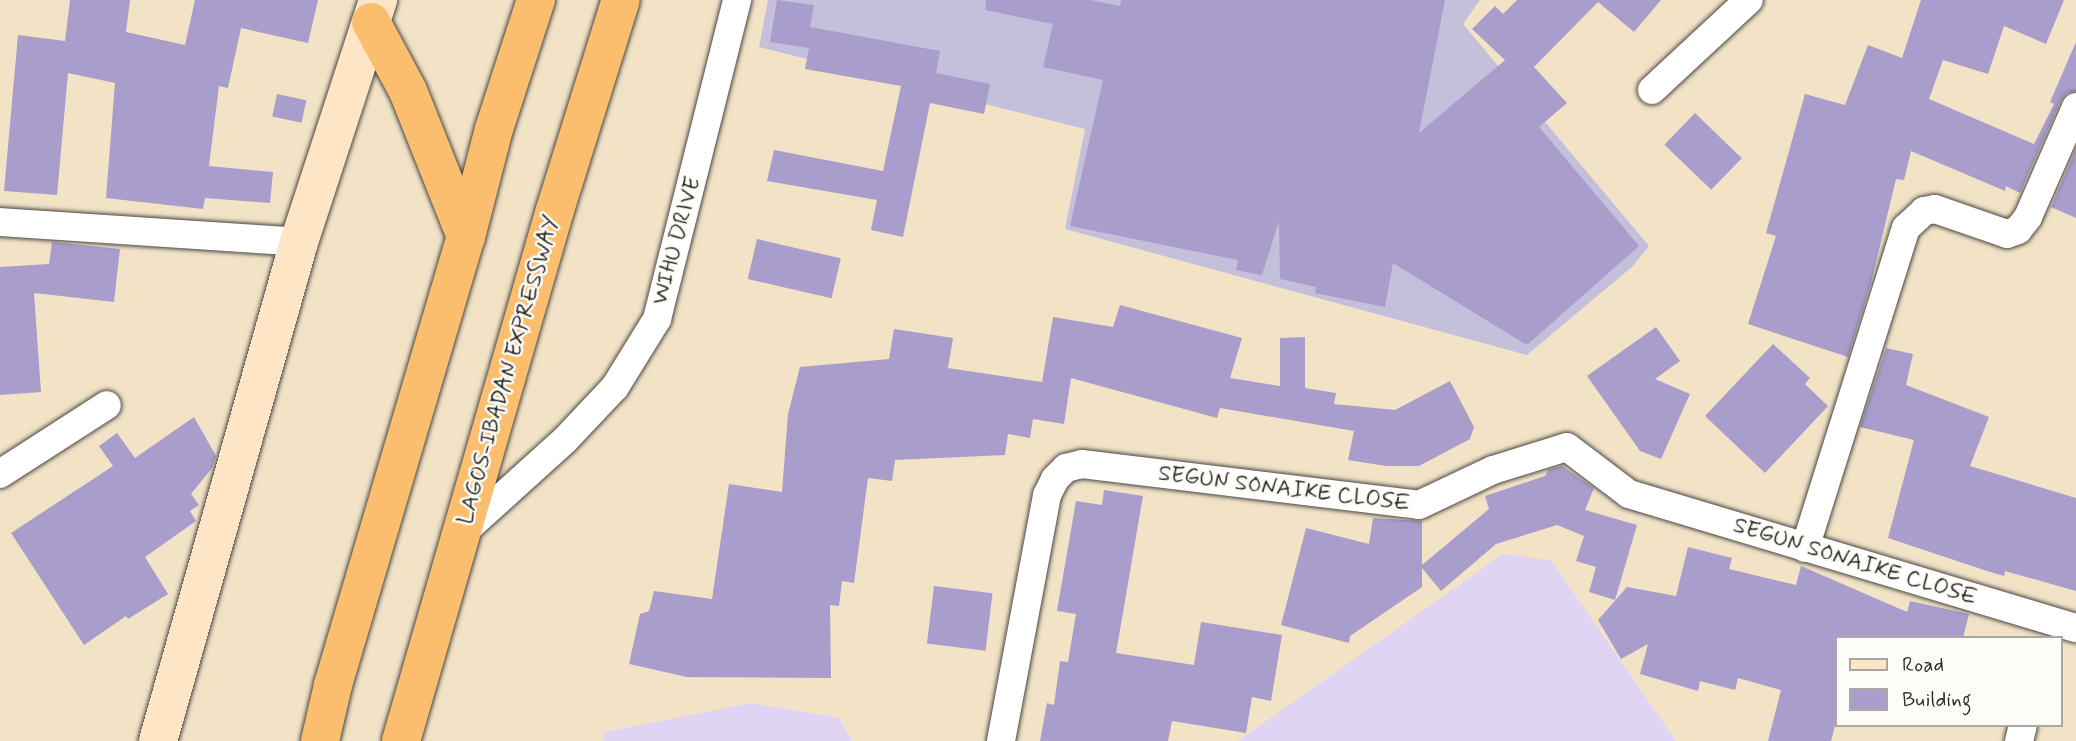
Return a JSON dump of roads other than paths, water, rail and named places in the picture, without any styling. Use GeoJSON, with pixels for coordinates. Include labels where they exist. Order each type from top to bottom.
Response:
{"type":"FeatureCollection","features":[{"type":"Feature","properties":{"kind":"highway"},"geometry":{"type":"LineString","coordinates":[[320,741],[337,672],[466,237],[494,129],[536,0]]}},
{"type":"Feature","properties":{"kind":"highway","name":"LAGOS-IBADAN EXPRESSWAY"},"geometry":{"type":"LineString","coordinates":[[401,741],[555,210],[621,0]]}},
{"type":"Feature","properties":{"kind":"highway"},"geometry":{"type":"LineString","coordinates":[[374,11],[466,237]]}},
{"type":"Feature","properties":{"kind":"main road"},"geometry":{"type":"LineString","coordinates":[[158,741],[299,242],[374,11]]}},
{"type":"Feature","properties":{"kind":"street","name":"WIHU DRIVE"},"geometry":{"type":"LineString","coordinates":[[461,534],[565,440],[615,387],[657,319],[737,0]]}},
{"type":"Feature","properties":{"kind":"street"},"geometry":{"type":"LineString","coordinates":[[1652,90],[1749,0]]}},
{"type":"Feature","properties":{"kind":"street"},"geometry":{"type":"LineString","coordinates":[[1805,548],[1906,228],[1924,211],[1935,209],[2007,234],[2018,230],[2028,217],[2076,107]]}},
{"type":"Feature","properties":{"kind":"street"},"geometry":{"type":"LineString","coordinates":[[0,222],[299,242]]}},
{"type":"Feature","properties":{"kind":"street"},"geometry":{"type":"LineString","coordinates":[[0,474],[107,405]]}},
{"type":"Feature","properties":{"kind":"street","name":"SEGUN SONAIKE CLOSE"},"geometry":{"type":"LineString","coordinates":[[1001,741],[1047,495],[1055,479],[1066,468],[1082,464],[1419,505],[1493,470],[1567,447],[1629,494],[1805,548],[2047,629],[2076,628]]}}]}
